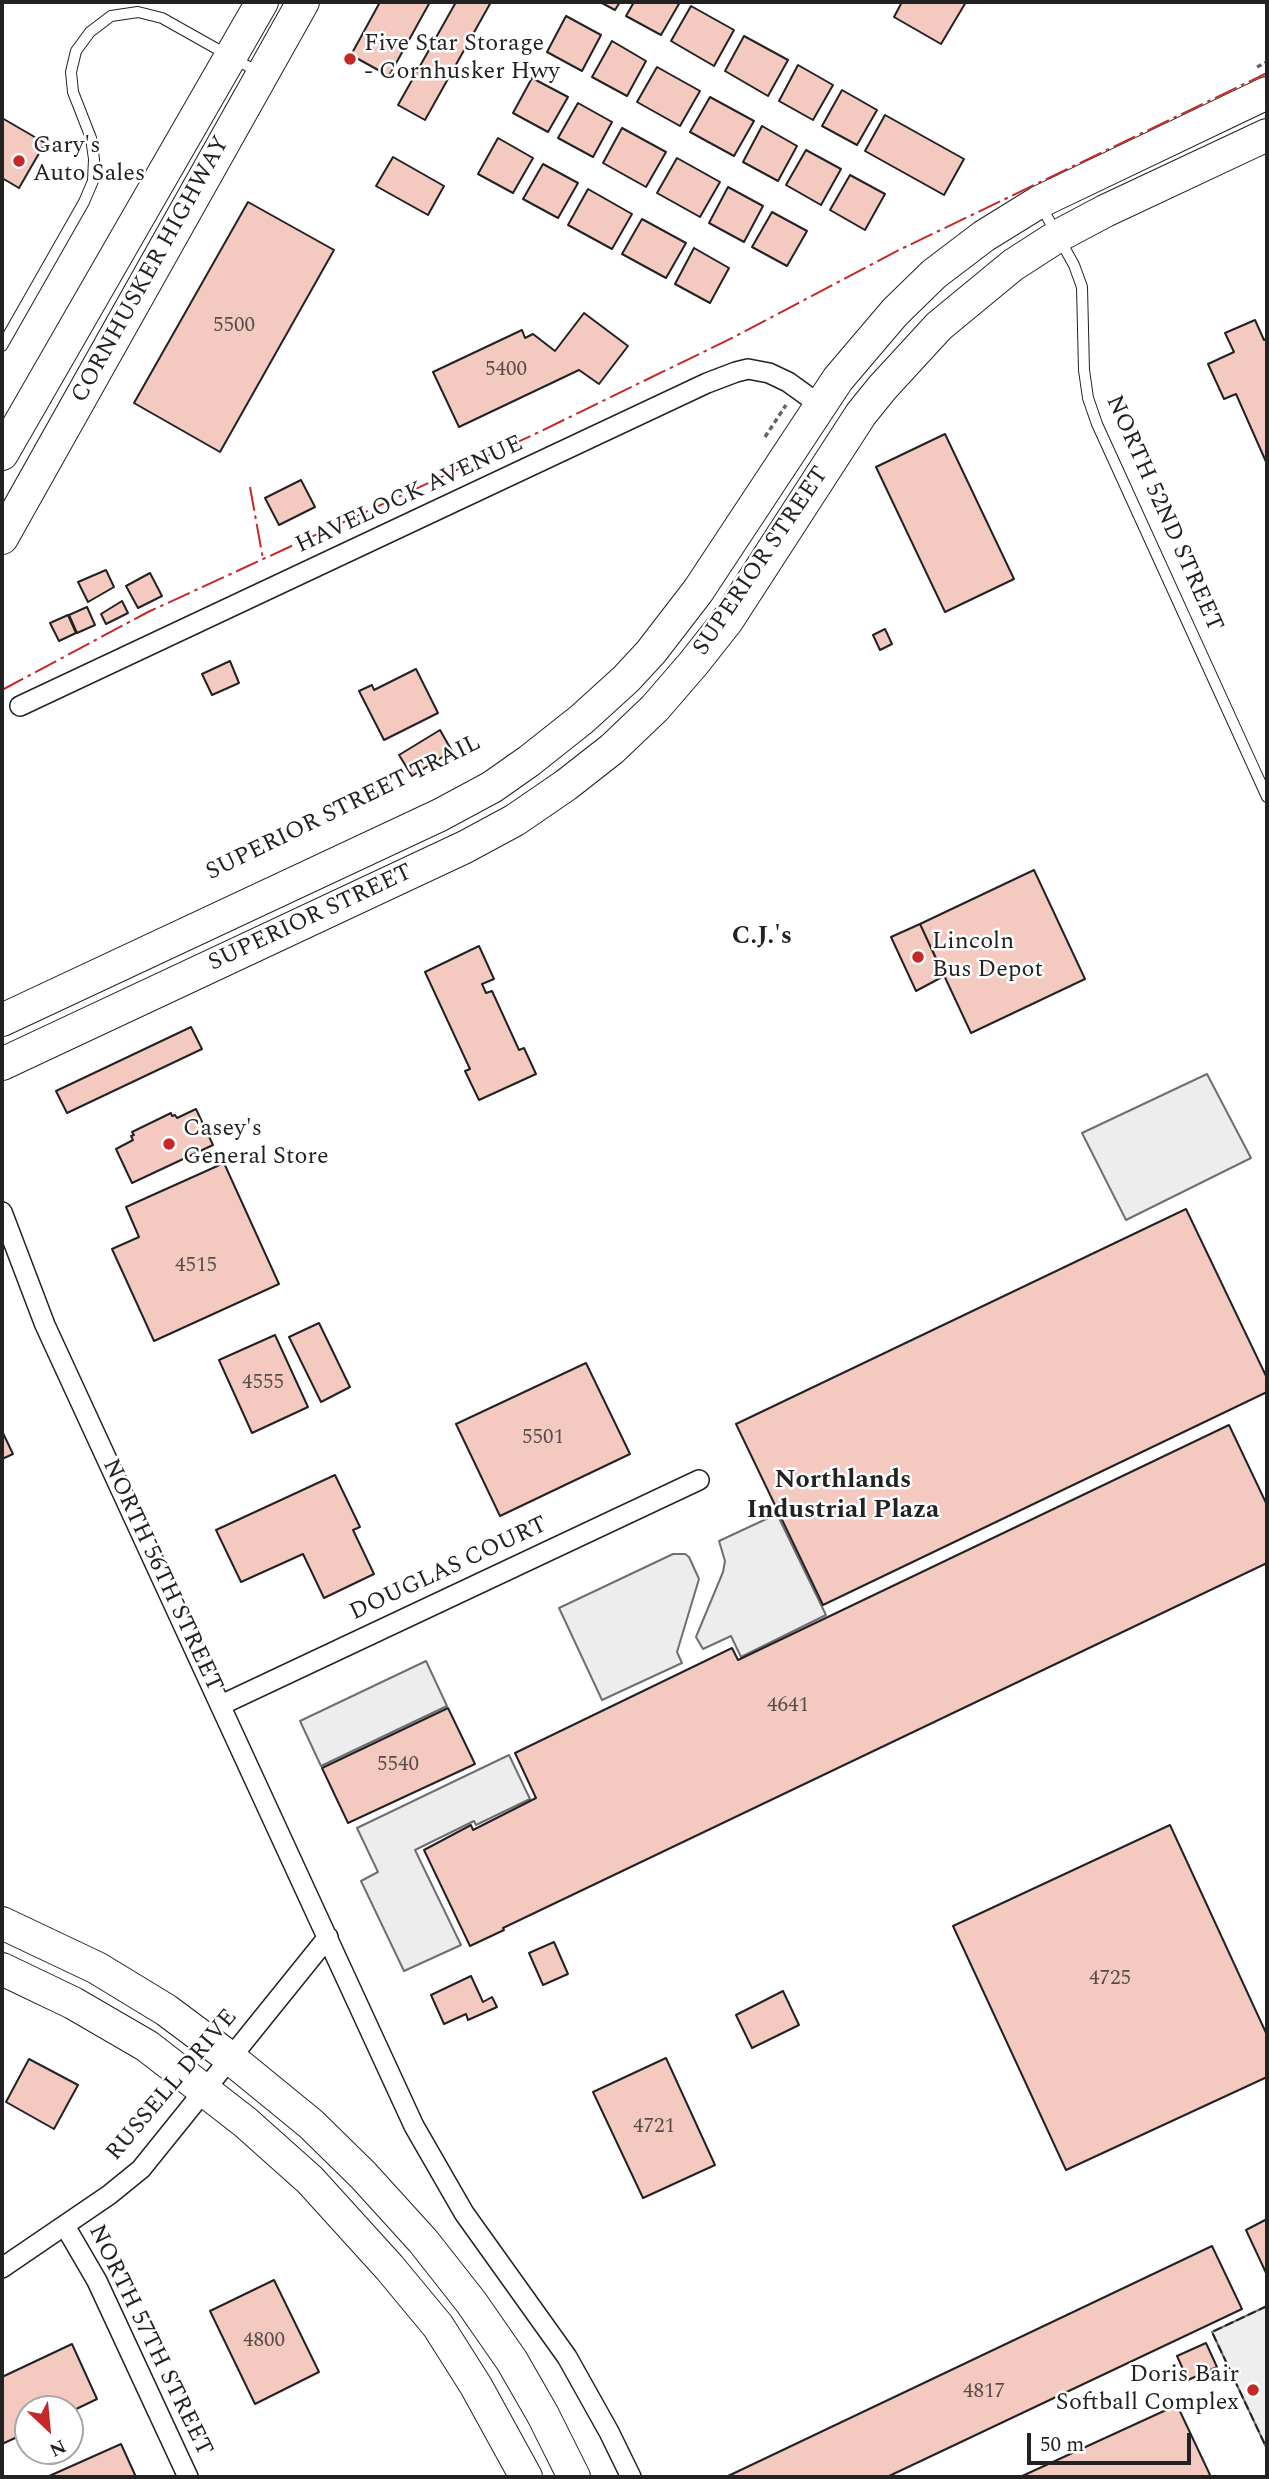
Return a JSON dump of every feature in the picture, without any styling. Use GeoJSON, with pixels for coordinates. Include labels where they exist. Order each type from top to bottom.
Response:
{"type":"FeatureCollection","features":[{"type":"Feature","properties":{"kind":"main road","name":"CORNHUSKER HIGHWAY"},"geometry":{"type":"LineString","coordinates":[[2,454],[262,2]]}},
{"type":"Feature","properties":{"kind":"main road","name":"CORNHUSKER HIGHWAY"},"geometry":{"type":"LineString","coordinates":[[2,538],[303,2]]}},
{"type":"Feature","properties":{"kind":"main road","name":"SUPERIOR STREET"},"geometry":{"type":"LineString","coordinates":[[2,1020],[440,815],[492,787],[547,748],[626,679],[676,622],[698,591],[808,396],[838,379],[895,312],[934,274],[984,236],[1039,202],[1267,93]]}},
{"type":"Feature","properties":{"kind":"main road","name":"SUPERIOR STREET"},"geometry":{"type":"LineString","coordinates":[[2,1064],[465,847],[515,820],[566,785],[612,749],[693,664],[727,621],[847,434],[882,388],[939,326],[1013,265],[1058,236],[1267,135]]}},
{"type":"Feature","properties":{"kind":"main road"},"geometry":{"type":"LineString","coordinates":[[2,1923],[97,1968],[166,2010],[311,2124],[363,2175],[423,2241],[471,2302],[512,2361],[574,2477]]}},
{"type":"Feature","properties":{"kind":"main road"},"geometry":{"type":"LineString","coordinates":[[2,1969],[73,2003],[147,2046],[245,2122],[310,2180],[438,2326],[504,2434],[526,2477]]}},
{"type":"Feature","properties":{"kind":"street","name":"HAVELOCK AVENUE"},"geometry":{"type":"LineString","coordinates":[[20,706],[707,383],[748,369],[769,373],[808,396]]}},
{"type":"Feature","properties":{"kind":"street","name":"NORTH 56TH STREET"},"geometry":{"type":"LineString","coordinates":[[2,1212],[45,1325],[414,2126],[441,2175],[488,2249],[567,2357],[610,2432],[631,2477]]}},
{"type":"Feature","properties":{"kind":"street","name":"DOUGLAS COURT"},"geometry":{"type":"LineString","coordinates":[[221,1705],[699,1480]]}},
{"type":"Feature","properties":{"kind":"street","name":"RUSSELL DRIVE"},"geometry":{"type":"LineString","coordinates":[[2,2268],[65,2226],[141,2169],[328,1937]]}},
{"type":"Feature","properties":{"kind":"street","name":"NORTH 57TH STREET"},"geometry":{"type":"LineString","coordinates":[[65,2226],[97,2281],[188,2477]]}},
{"type":"Feature","properties":{"kind":"lane"},"geometry":{"type":"LineString","coordinates":[[2,346],[84,202],[93,181],[91,138],[73,92],[71,72],[76,51],[90,32],[111,16],[138,12],[162,18],[262,74]]}},
{"type":"Feature","properties":{"kind":"lane","name":"NORTH 52ND STREET"},"geometry":{"type":"LineString","coordinates":[[1039,202],[1074,265],[1082,287],[1084,370],[1088,398],[1097,424],[1267,797]]}},
{"type":"Feature","properties":{"kind":"path"},"geometry":{"type":"LineString","coordinates":[[760,446],[808,396]]}},
{"type":"Feature","properties":{"kind":"shaded area"},"geometry":{"type":"Polygon","coordinates":[[[1207,1074],[1251,1158],[1126,1220],[1082,1133],[1207,1074]]]}},
{"type":"Feature","properties":{"kind":"shaded area"},"geometry":{"type":"Polygon","coordinates":[[[777,1514],[826,1615],[741,1657],[731,1636],[703,1649],[696,1637],[725,1561],[719,1541],[777,1514]]]}},
{"type":"Feature","properties":{"kind":"shaded area"},"geometry":{"type":"Polygon","coordinates":[[[673,1554],[685,1554],[689,1557],[699,1579],[677,1652],[682,1663],[602,1700],[559,1608],[673,1554]]]}},
{"type":"Feature","properties":{"kind":"shaded area"},"geometry":{"type":"Polygon","coordinates":[[[426,1661],[447,1706],[321,1766],[300,1721],[426,1661]]]}},
{"type":"Feature","properties":{"kind":"shaded area"},"geometry":{"type":"Polygon","coordinates":[[[509,1755],[530,1799],[476,1825],[474,1821],[415,1850],[461,1945],[404,1971],[361,1881],[378,1872],[357,1828],[509,1755]]]}},
{"type":"Feature","properties":{"kind":"shaded area","name":"Doris Bair Softball Complex"},"geometry":{"type":"Polygon","coordinates":[[[1267,2306],[1267,2449],[1212,2332],[1267,2306]]]}},
{"type":"Feature","properties":{"kind":"building"},"geometry":{"type":"Polygon","coordinates":[[[380,2],[430,2],[389,76],[351,55],[380,2]]]}},
{"type":"Feature","properties":{"kind":"building"},"geometry":{"type":"Polygon","coordinates":[[[456,2],[491,2],[425,120],[398,105],[456,2]]]}},
{"type":"Feature","properties":{"kind":"building"},"geometry":{"type":"Polygon","coordinates":[[[600,2],[620,2],[615,10],[600,2]]]}},
{"type":"Feature","properties":{"kind":"building"},"geometry":{"type":"Polygon","coordinates":[[[634,2],[680,2],[661,35],[626,16],[634,2]]]}},
{"type":"Feature","properties":{"kind":"building"},"geometry":{"type":"Polygon","coordinates":[[[902,2],[966,2],[941,44],[894,17],[902,2]]]}},
{"type":"Feature","properties":{"kind":"building"},"geometry":{"type":"Polygon","coordinates":[[[691,6],[734,30],[714,66],[671,41],[691,6]]]}},
{"type":"Feature","properties":{"kind":"building"},"geometry":{"type":"Polygon","coordinates":[[[566,16],[601,35],[582,71],[547,52],[566,16]]]}},
{"type":"Feature","properties":{"kind":"building"},"geometry":{"type":"Polygon","coordinates":[[[744,36],[788,60],[768,96],[725,71],[744,36]]]}},
{"type":"Feature","properties":{"kind":"building"},"geometry":{"type":"Polygon","coordinates":[[[612,41],[646,61],[627,96],[592,77],[612,41]]]}},
{"type":"Feature","properties":{"kind":"building"},"geometry":{"type":"Polygon","coordinates":[[[798,65],[833,85],[813,120],[779,101],[798,65]]]}},
{"type":"Feature","properties":{"kind":"building"},"geometry":{"type":"Polygon","coordinates":[[[657,67],[700,91],[680,126],[637,102],[657,67]]]}},
{"type":"Feature","properties":{"kind":"building"},"geometry":{"type":"Polygon","coordinates":[[[532,78],[568,97],[548,132],[513,113],[532,78]]]}},
{"type":"Feature","properties":{"kind":"building"},"geometry":{"type":"Polygon","coordinates":[[[842,90],[877,110],[857,145],[822,126],[842,90]]]}},
{"type":"Feature","properties":{"kind":"building"},"geometry":{"type":"Polygon","coordinates":[[[710,97],[754,121],[734,156],[690,132],[710,97]]]}},
{"type":"Feature","properties":{"kind":"building"},"geometry":{"type":"Polygon","coordinates":[[[578,103],[612,122],[593,157],[558,138],[578,103]]]}},
{"type":"Feature","properties":{"kind":"building"},"geometry":{"type":"Polygon","coordinates":[[[885,115],[964,159],[944,195],[865,151],[885,115]]]}},
{"type":"Feature","properties":{"kind":"building","name":"Gary's Auto Sales"},"geometry":{"type":"Polygon","coordinates":[[[2,118],[45,143],[19,188],[2,178],[2,118]]]}},
{"type":"Feature","properties":{"kind":"building"},"geometry":{"type":"Polygon","coordinates":[[[762,126],[797,146],[778,181],[743,162],[762,126]]]}},
{"type":"Feature","properties":{"kind":"building"},"geometry":{"type":"Polygon","coordinates":[[[622,128],[666,152],[646,187],[603,163],[622,128]]]}},
{"type":"Feature","properties":{"kind":"building"},"geometry":{"type":"Polygon","coordinates":[[[498,138],[533,158],[513,193],[478,174],[498,138]]]}},
{"type":"Feature","properties":{"kind":"building"},"geometry":{"type":"Polygon","coordinates":[[[806,150],[841,169],[821,205],[786,185],[806,150]]]}},
{"type":"Feature","properties":{"kind":"building"},"geometry":{"type":"Polygon","coordinates":[[[393,157],[444,186],[428,215],[376,186],[393,157]]]}},
{"type":"Feature","properties":{"kind":"building"},"geometry":{"type":"Polygon","coordinates":[[[677,158],[720,182],[700,217],[657,193],[677,158]]]}},
{"type":"Feature","properties":{"kind":"building"},"geometry":{"type":"Polygon","coordinates":[[[543,164],[578,183],[558,218],[523,199],[543,164]]]}},
{"type":"Feature","properties":{"kind":"building"},"geometry":{"type":"Polygon","coordinates":[[[850,175],[885,194],[865,230],[830,210],[850,175]]]}},
{"type":"Feature","properties":{"kind":"building"},"geometry":{"type":"Polygon","coordinates":[[[728,187],[763,206],[744,242],[709,223],[728,187]]]}},
{"type":"Feature","properties":{"kind":"building"},"geometry":{"type":"Polygon","coordinates":[[[588,189],[632,214],[612,249],[568,225],[588,189]]]}},
{"type":"Feature","properties":{"kind":"building"},"geometry":{"type":"Polygon","coordinates":[[[248,202],[334,250],[220,452],[134,403],[248,202]]]}},
{"type":"Feature","properties":{"kind":"building"},"geometry":{"type":"Polygon","coordinates":[[[772,212],[807,231],[787,266],[752,247],[772,212]]]}},
{"type":"Feature","properties":{"kind":"building"},"geometry":{"type":"Polygon","coordinates":[[[642,219],[686,243],[666,278],[622,254],[642,219]]]}},
{"type":"Feature","properties":{"kind":"building"},"geometry":{"type":"Polygon","coordinates":[[[694,248],[729,268],[710,303],[675,284],[694,248]]]}},
{"type":"Feature","properties":{"kind":"building"},"geometry":{"type":"Polygon","coordinates":[[[584,313],[628,346],[599,384],[579,370],[459,427],[433,372],[522,330],[525,338],[533,334],[555,351],[584,313]]]}},
{"type":"Feature","properties":{"kind":"building"},"geometry":{"type":"Polygon","coordinates":[[[1255,320],[1264,340],[1267,338],[1267,464],[1236,394],[1224,399],[1208,364],[1234,352],[1225,333],[1255,320]]]}},
{"type":"Feature","properties":{"kind":"building"},"geometry":{"type":"Polygon","coordinates":[[[945,434],[1014,579],[945,612],[876,467],[945,434]]]}},
{"type":"Feature","properties":{"kind":"building"},"geometry":{"type":"Polygon","coordinates":[[[301,480],[315,507],[279,525],[265,498],[301,480]]]}},
{"type":"Feature","properties":{"kind":"building"},"geometry":{"type":"Polygon","coordinates":[[[106,570],[114,587],[88,602],[78,582],[106,570]]]}},
{"type":"Feature","properties":{"kind":"building"},"geometry":{"type":"Polygon","coordinates":[[[150,573],[162,596],[138,608],[126,586],[150,573]]]}},
{"type":"Feature","properties":{"kind":"building"},"geometry":{"type":"Polygon","coordinates":[[[122,601],[128,613],[106,624],[101,614],[122,601]]]}},
{"type":"Feature","properties":{"kind":"building"},"geometry":{"type":"Polygon","coordinates":[[[87,607],[95,625],[77,633],[69,615],[87,607]]]}},
{"type":"Feature","properties":{"kind":"building"},"geometry":{"type":"Polygon","coordinates":[[[68,615],[76,633],[59,641],[50,623],[68,615]]]}},
{"type":"Feature","properties":{"kind":"building"},"geometry":{"type":"Polygon","coordinates":[[[885,629],[892,644],[880,650],[873,635],[885,629]]]}},
{"type":"Feature","properties":{"kind":"building"},"geometry":{"type":"Polygon","coordinates":[[[230,661],[239,683],[212,695],[202,674],[230,661]]]}},
{"type":"Feature","properties":{"kind":"building"},"geometry":{"type":"Polygon","coordinates":[[[416,669],[438,713],[384,740],[359,691],[372,685],[374,690],[416,669]]]}},
{"type":"Feature","properties":{"kind":"building"},"geometry":{"type":"Polygon","coordinates":[[[440,730],[452,751],[412,776],[399,755],[440,730]]]}},
{"type":"Feature","properties":{"kind":"building"},"geometry":{"type":"Polygon","coordinates":[[[1034,870],[1085,979],[971,1033],[920,924],[1034,870]]]}},
{"type":"Feature","properties":{"kind":"building","name":"Lincoln Bus Depot"},"geometry":{"type":"Polygon","coordinates":[[[920,924],[944,976],[916,991],[891,937],[920,924]]]}},
{"type":"Feature","properties":{"kind":"building"},"geometry":{"type":"Polygon","coordinates":[[[479,946],[494,979],[482,984],[486,993],[492,991],[519,1050],[524,1048],[536,1074],[479,1100],[465,1071],[470,1069],[425,972],[479,946]]]}},
{"type":"Feature","properties":{"kind":"building"},"geometry":{"type":"Polygon","coordinates":[[[191,1027],[202,1049],[67,1113],[56,1091],[191,1027]]]}},
{"type":"Feature","properties":{"kind":"building"},"geometry":{"type":"Polygon","coordinates":[[[196,1109],[213,1145],[132,1183],[116,1149],[133,1140],[132,1132],[171,1113],[177,1118],[196,1109]]]}},
{"type":"Feature","properties":{"kind":"building"},"geometry":{"type":"Polygon","coordinates":[[[224,1163],[279,1284],[154,1341],[112,1249],[139,1237],[126,1207],[224,1163]]]}},
{"type":"Feature","properties":{"kind":"building"},"geometry":{"type":"Polygon","coordinates":[[[1186,1209],[1267,1378],[1267,1392],[823,1605],[736,1424],[1186,1209]]]}},
{"type":"Feature","properties":{"kind":"building"},"geometry":{"type":"Polygon","coordinates":[[[319,1323],[350,1387],[321,1402],[289,1337],[319,1323]]]}},
{"type":"Feature","properties":{"kind":"building"},"geometry":{"type":"Polygon","coordinates":[[[275,1335],[308,1407],[252,1433],[219,1360],[275,1335]]]}},
{"type":"Feature","properties":{"kind":"building"},"geometry":{"type":"Polygon","coordinates":[[[586,1363],[630,1454],[500,1516],[456,1424],[586,1363]]]}},
{"type":"Feature","properties":{"kind":"building"},"geometry":{"type":"Polygon","coordinates":[[[1229,1425],[1267,1505],[1267,1563],[470,1946],[424,1850],[471,1825],[473,1830],[536,1798],[515,1753],[732,1648],[738,1660],[1229,1425]]]}},
{"type":"Feature","properties":{"kind":"building"},"geometry":{"type":"Polygon","coordinates":[[[2,1431],[13,1454],[2,1459],[2,1431]]]}},
{"type":"Feature","properties":{"kind":"building"},"geometry":{"type":"Polygon","coordinates":[[[335,1475],[360,1527],[353,1530],[374,1574],[324,1598],[303,1554],[241,1582],[216,1530],[335,1475]]]}},
{"type":"Feature","properties":{"kind":"building"},"geometry":{"type":"Polygon","coordinates":[[[448,1708],[475,1764],[348,1823],[322,1768],[448,1708]]]}},
{"type":"Feature","properties":{"kind":"building"},"geometry":{"type":"Polygon","coordinates":[[[1170,1825],[1267,2035],[1267,2077],[1066,2170],[953,1926],[1170,1825]]]}},
{"type":"Feature","properties":{"kind":"building"},"geometry":{"type":"Polygon","coordinates":[[[554,1942],[568,1974],[543,1985],[529,1953],[554,1942]]]}},
{"type":"Feature","properties":{"kind":"building"},"geometry":{"type":"Polygon","coordinates":[[[471,1976],[483,2002],[492,1997],[497,2007],[468,2020],[466,2014],[444,2024],[431,1995],[471,1976]]]}},
{"type":"Feature","properties":{"kind":"building"},"geometry":{"type":"Polygon","coordinates":[[[783,1991],[799,2025],[752,2048],[736,2015],[783,1991]]]}},
{"type":"Feature","properties":{"kind":"building"},"geometry":{"type":"Polygon","coordinates":[[[666,2058],[715,2165],[643,2198],[593,2092],[666,2058]]]}},
{"type":"Feature","properties":{"kind":"building"},"geometry":{"type":"Polygon","coordinates":[[[29,2059],[78,2085],[54,2129],[6,2102],[29,2059]]]}},
{"type":"Feature","properties":{"kind":"building"},"geometry":{"type":"Polygon","coordinates":[[[1267,2219],[1267,2275],[1246,2230],[1267,2219]]]}},
{"type":"Feature","properties":{"kind":"building"},"geometry":{"type":"Polygon","coordinates":[[[1212,2246],[1242,2309],[887,2477],[726,2477],[1212,2246]]]}},
{"type":"Feature","properties":{"kind":"building"},"geometry":{"type":"Polygon","coordinates":[[[274,2280],[319,2372],[255,2404],[210,2311],[274,2280]]]}},
{"type":"Feature","properties":{"kind":"building"},"geometry":{"type":"Polygon","coordinates":[[[1206,2343],[1217,2367],[1188,2380],[1177,2356],[1206,2343]]]}},
{"type":"Feature","properties":{"kind":"building"},"geometry":{"type":"Polygon","coordinates":[[[72,2344],[97,2399],[84,2405],[84,2395],[14,2395],[14,2438],[2,2444],[2,2377],[72,2344]]]}},
{"type":"Feature","properties":{"kind":"building"},"geometry":{"type":"Polygon","coordinates":[[[1177,2405],[1211,2477],[1020,2477],[1177,2405]]]}},
{"type":"Feature","properties":{"kind":"building"},"geometry":{"type":"Polygon","coordinates":[[[121,2444],[136,2477],[47,2477],[74,2465],[84,2465],[84,2460],[121,2444]]]}},
{"type":"Feature","properties":{"kind":"fence"},"geometry":{"type":"LineString","coordinates":[[1267,2306],[1212,2332],[1267,2449]]}},
{"type":"Feature","properties":{"kind":"power"},"geometry":{"type":"LineString","coordinates":[[2,690],[148,612],[535,434],[734,337],[899,250],[1267,73]]}},
{"type":"Feature","properties":{"kind":"power"},"geometry":{"type":"LineString","coordinates":[[250,487],[263,559]]}},
{"type":"Feature","properties":{"kind":"place","name":"Five Star Storage - Cornhusker Hwy"},"geometry":{"type":"Point","coordinates":[350,59]}},
{"type":"Feature","properties":{"kind":"place","name":"Gary's Auto Sales"},"geometry":{"type":"Point","coordinates":[19,161]}},
{"type":"Feature","properties":{"kind":"place","name":"Lincoln Bus Depot"},"geometry":{"type":"Point","coordinates":[918,957]}},
{"type":"Feature","properties":{"kind":"place","name":"Casey's General Store"},"geometry":{"type":"Point","coordinates":[169,1144]}},
{"type":"Feature","properties":{"kind":"place","name":"Doris Bair Softball Complex"},"geometry":{"type":"Point","coordinates":[1253,2390]}},
{"type":"Feature","properties":{"kind":"district","name":"C.J.'s"},"geometry":{"type":"Point","coordinates":[762,938]}},
{"type":"Feature","properties":{"kind":"district","name":"Northlands Industrial Plaza"},"geometry":{"type":"Point","coordinates":[843,1497]}}]}
